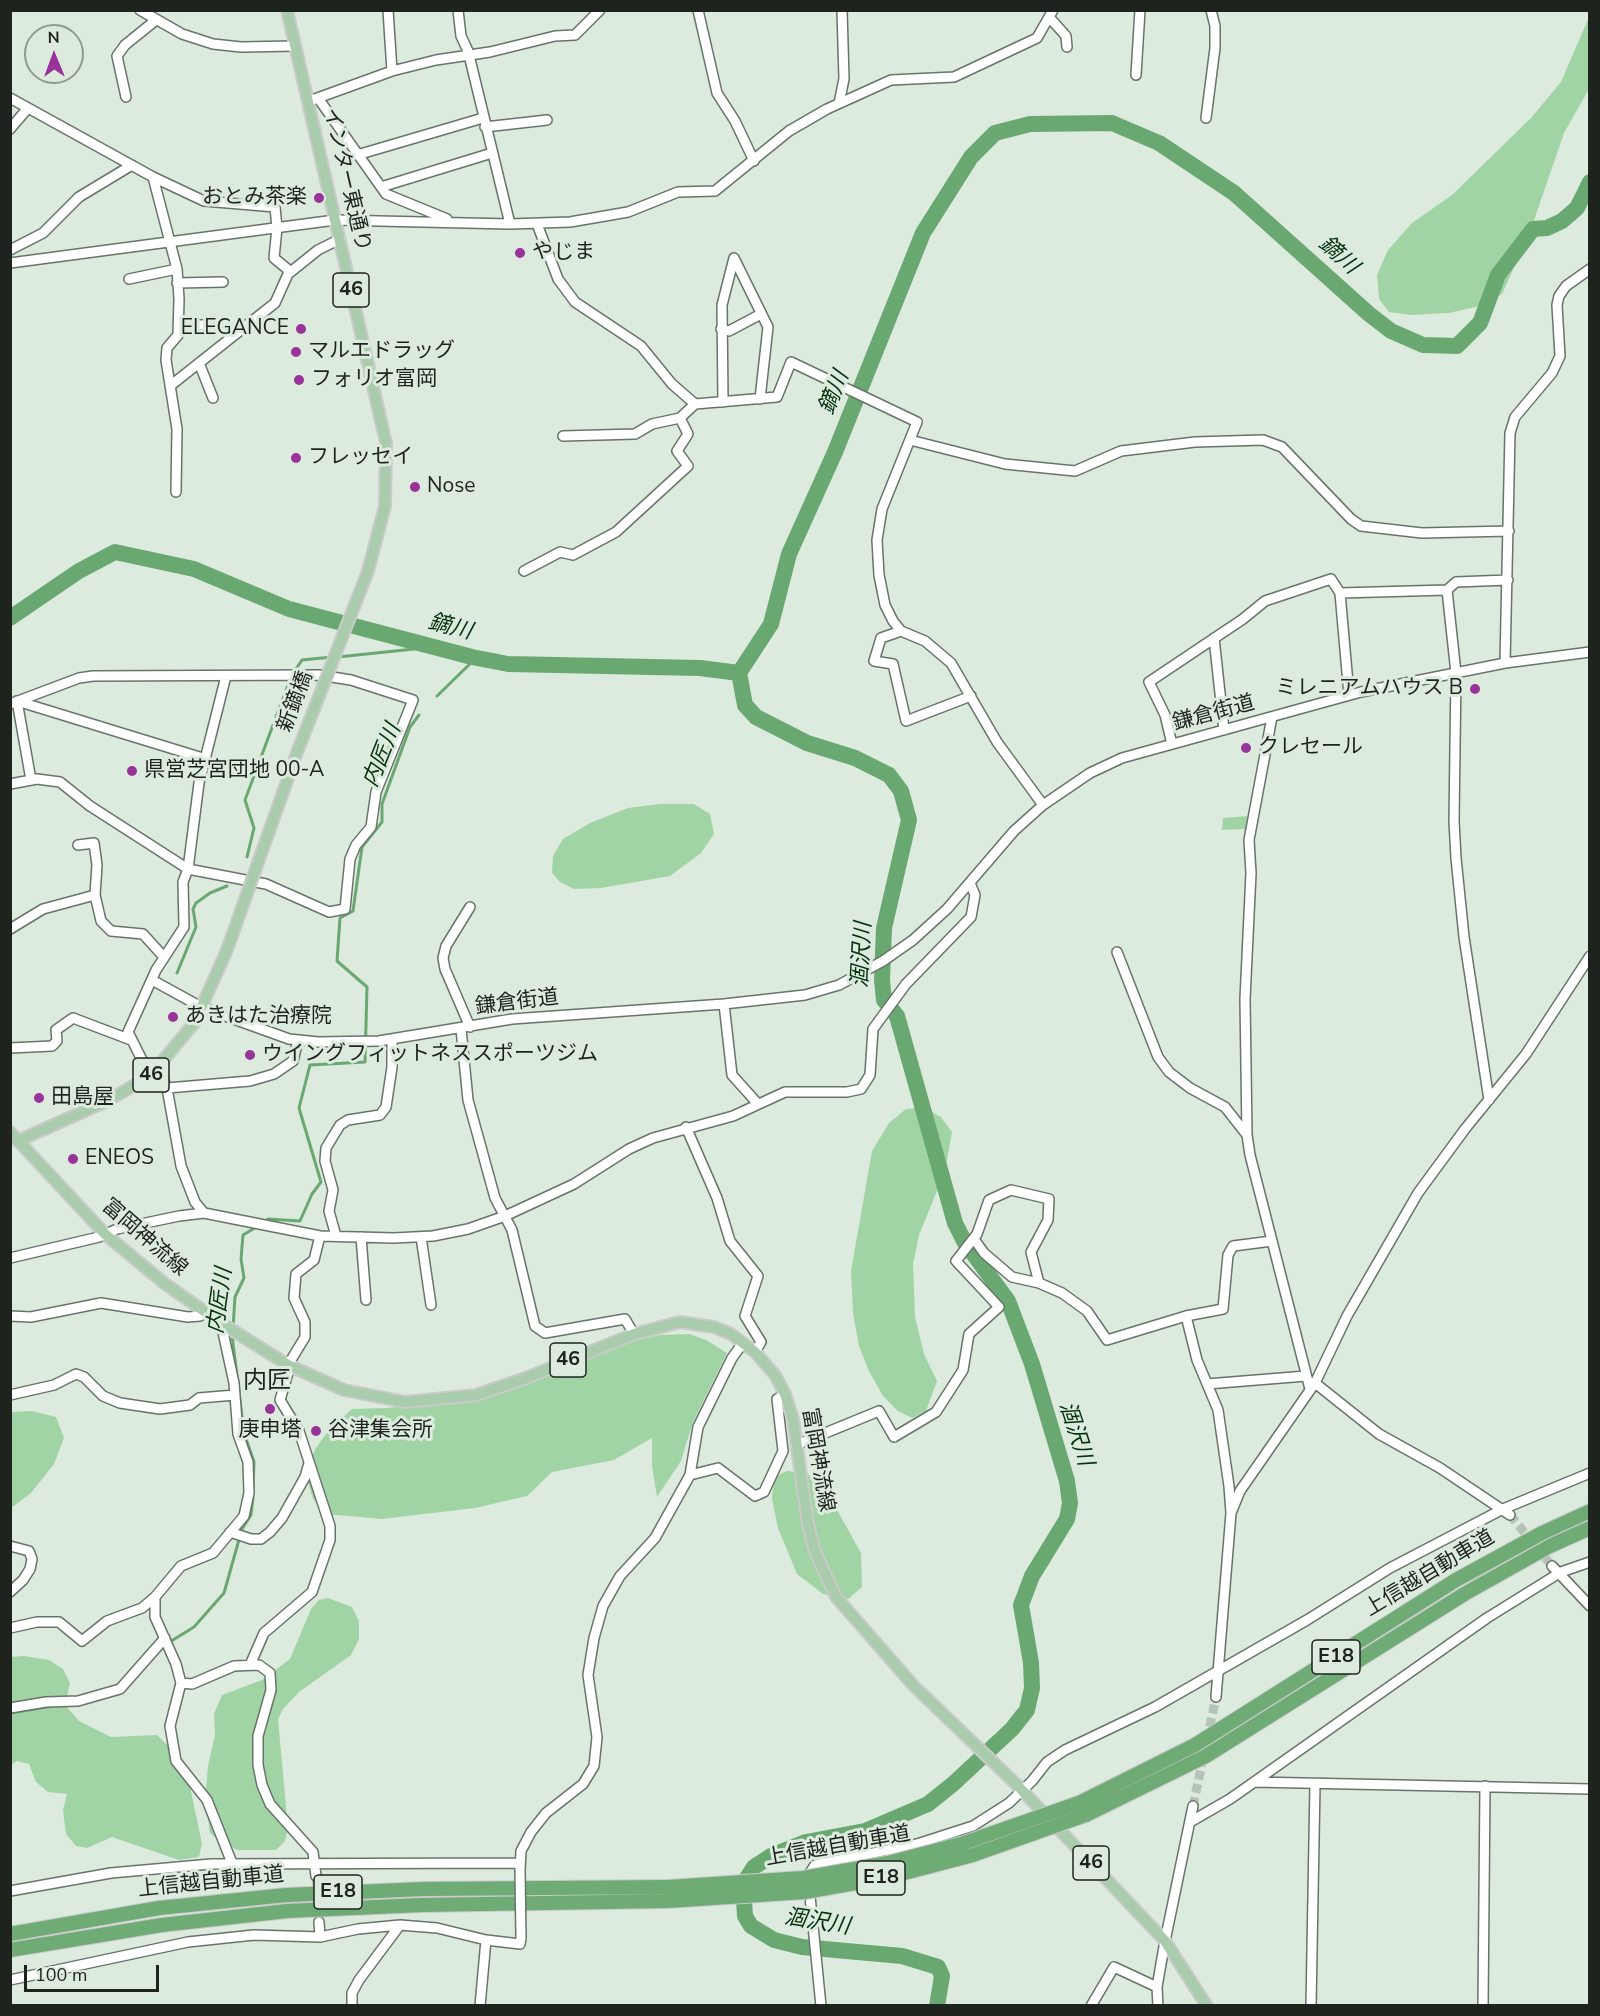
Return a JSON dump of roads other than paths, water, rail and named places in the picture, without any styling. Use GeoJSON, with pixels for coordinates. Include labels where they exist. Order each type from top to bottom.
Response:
{"type":"FeatureCollection","features":[{"type":"Feature","properties":{"kind":"highway","name":"上信越自動車道"},"geometry":{"type":"LineString","coordinates":[[10,1935],[159,1908],[286,1895],[356,1891],[668,1887],[803,1878],[888,1863],[964,1843],[1081,1802],[1195,1746],[1456,1580],[1498,1556],[1590,1511]]}},
{"type":"Feature","properties":{"kind":"highway","name":"上信越自動車道"},"geometry":{"type":"LineString","coordinates":[[10,1950],[162,1925],[287,1911],[433,1905],[668,1901],[763,1896],[857,1883],[973,1855],[1086,1815],[1206,1756],[1466,1593],[1550,1546],[1590,1528]]}},
{"type":"Feature","properties":{"kind":"highway"},"geometry":{"type":"LineString","coordinates":[[10,1929],[108,1913],[159,1908]]}},
{"type":"Feature","properties":{"kind":"main road","name":"インター東通り"},"geometry":{"type":"LineString","coordinates":[[287,10],[386,443],[385,506],[368,571]]}},
{"type":"Feature","properties":{"kind":"main road","name":"新鏑橋"},"geometry":{"type":"LineString","coordinates":[[203,1008],[227,950],[298,750],[368,571]]}},
{"type":"Feature","properties":{"kind":"main road","name":"46"},"geometry":{"type":"LineString","coordinates":[[13,1139],[109,1101],[150,1076],[186,1037],[203,1008]]}},
{"type":"Feature","properties":{"kind":"main road","name":"富岡神流線"},"geometry":{"type":"LineString","coordinates":[[13,1139],[105,1234],[204,1312],[289,1365],[344,1390],[405,1402],[476,1395],[526,1378],[634,1334],[680,1322],[698,1323],[723,1330],[756,1352],[775,1375],[793,1419],[808,1524],[815,1552],[836,1597],[914,1685],[1020,1787],[1164,1941],[1207,2006]]}},
{"type":"Feature","properties":{"kind":"street"},"geometry":{"type":"LineString","coordinates":[[140,10],[182,34],[213,44],[242,47],[295,46]]}},
{"type":"Feature","properties":{"kind":"street"},"geometry":{"type":"LineString","coordinates":[[388,10],[392,71]]}},
{"type":"Feature","properties":{"kind":"street"},"geometry":{"type":"LineString","coordinates":[[458,10],[460,36],[469,56],[510,224]]}},
{"type":"Feature","properties":{"kind":"street"},"geometry":{"type":"LineString","coordinates":[[306,96],[310,101],[392,71],[436,60],[469,56],[555,36],[575,35],[600,10]]}},
{"type":"Feature","properties":{"kind":"street"},"geometry":{"type":"LineString","coordinates":[[698,10],[717,93],[735,121],[754,161]]}},
{"type":"Feature","properties":{"kind":"street"},"geometry":{"type":"LineString","coordinates":[[839,103],[844,79],[842,10]]}},
{"type":"Feature","properties":{"kind":"street"},"geometry":{"type":"LineString","coordinates":[[1136,75],[1140,10]]}},
{"type":"Feature","properties":{"kind":"street"},"geometry":{"type":"LineString","coordinates":[[1206,118],[1215,48],[1215,26],[1211,10]]}},
{"type":"Feature","properties":{"kind":"street"},"geometry":{"type":"LineString","coordinates":[[10,263],[335,220],[537,224],[628,212],[678,192],[715,191],[789,132],[839,103],[891,80],[954,77],[1037,38],[1051,14],[1066,36],[1067,48]]}},
{"type":"Feature","properties":{"kind":"street"},"geometry":{"type":"LineString","coordinates":[[126,97],[117,56],[124,45],[156,21]]}},
{"type":"Feature","properties":{"kind":"street"},"geometry":{"type":"LineString","coordinates":[[10,98],[153,177],[204,201],[275,207],[277,228],[274,258],[291,272]]}},
{"type":"Feature","properties":{"kind":"street"},"geometry":{"type":"LineString","coordinates":[[318,98],[386,194],[454,222]]}},
{"type":"Feature","properties":{"kind":"street"},"geometry":{"type":"LineString","coordinates":[[10,129],[28,108]]}},
{"type":"Feature","properties":{"kind":"street"},"geometry":{"type":"LineString","coordinates":[[357,155],[484,123],[547,120]]}},
{"type":"Feature","properties":{"kind":"street"},"geometry":{"type":"LineString","coordinates":[[381,187],[492,153]]}},
{"type":"Feature","properties":{"kind":"street"},"geometry":{"type":"LineString","coordinates":[[10,250],[43,232],[79,197],[132,165]]}},
{"type":"Feature","properties":{"kind":"street"},"geometry":{"type":"LineString","coordinates":[[153,177],[177,270],[178,335],[167,348],[177,429],[176,492]]}},
{"type":"Feature","properties":{"kind":"street"},"geometry":{"type":"LineString","coordinates":[[537,224],[558,279],[575,302],[641,345],[672,384],[695,404]]}},
{"type":"Feature","properties":{"kind":"street"},"geometry":{"type":"LineString","coordinates":[[170,386],[274,303],[291,272],[318,250],[340,238]]}},
{"type":"Feature","properties":{"kind":"street"},"geometry":{"type":"LineString","coordinates":[[723,402],[722,305],[734,258],[768,327],[760,399]]}},
{"type":"Feature","properties":{"kind":"street"},"geometry":{"type":"LineString","coordinates":[[1505,663],[1510,433],[1515,417],[1552,373],[1560,356],[1557,305],[1559,296],[1566,286],[1590,269]]}},
{"type":"Feature","properties":{"kind":"street"},"geometry":{"type":"LineString","coordinates":[[129,279],[177,270]]}},
{"type":"Feature","properties":{"kind":"street"},"geometry":{"type":"LineString","coordinates":[[177,283],[223,282]]}},
{"type":"Feature","properties":{"kind":"street"},"geometry":{"type":"LineString","coordinates":[[722,329],[729,332],[761,314]]}},
{"type":"Feature","properties":{"kind":"street"},"geometry":{"type":"LineString","coordinates":[[178,325],[214,325]]}},
{"type":"Feature","properties":{"kind":"street"},"geometry":{"type":"LineString","coordinates":[[563,436],[635,434],[652,424],[680,418],[695,404],[777,397],[791,362],[917,422],[882,509],[877,540],[879,575],[885,605],[892,621],[901,631],[939,651],[951,663],[997,742],[1043,805]]}},
{"type":"Feature","properties":{"kind":"street"},"geometry":{"type":"LineString","coordinates":[[199,363],[213,398]]}},
{"type":"Feature","properties":{"kind":"street"},"geometry":{"type":"LineString","coordinates":[[524,571],[560,552],[573,555],[616,532],[688,466],[677,451],[688,434],[680,418]]}},
{"type":"Feature","properties":{"kind":"street"},"geometry":{"type":"LineString","coordinates":[[910,440],[1005,464],[1075,471],[1121,451],[1195,442],[1263,440],[1282,447],[1351,519],[1361,526],[1422,533],[1509,531]]}},
{"type":"Feature","properties":{"kind":"street"},"geometry":{"type":"LineString","coordinates":[[1172,744],[1165,715],[1149,682],[1243,619],[1265,601],[1306,585],[1331,579],[1340,593],[1349,695]]}},
{"type":"Feature","properties":{"kind":"street"},"geometry":{"type":"LineString","coordinates":[[1340,593],[1447,590],[1456,582],[1508,580]]}},
{"type":"Feature","properties":{"kind":"street"},"geometry":{"type":"LineString","coordinates":[[1447,590],[1456,673],[1454,821],[1456,858],[1464,938],[1490,1100]]}},
{"type":"Feature","properties":{"kind":"street"},"geometry":{"type":"LineString","coordinates":[[901,631],[881,638],[874,661],[892,664],[906,721],[971,696]]}},
{"type":"Feature","properties":{"kind":"street"},"geometry":{"type":"LineString","coordinates":[[1214,638],[1224,730]]}},
{"type":"Feature","properties":{"kind":"street","name":"鎌倉街道"},"geometry":{"type":"LineString","coordinates":[[152,980],[203,1008],[298,1040],[318,1042],[392,1039],[512,1019],[724,1004],[805,995],[839,985],[883,961],[913,940],[970,883],[1014,831],[1043,805],[1090,773],[1122,759],[1349,695],[1505,663],[1590,652]]}},
{"type":"Feature","properties":{"kind":"street"},"geometry":{"type":"LineString","coordinates":[[10,784],[31,780],[60,782],[97,811],[188,869],[266,884],[329,912],[345,909],[351,859],[356,844],[371,827],[376,792],[413,700],[351,680],[320,675],[93,676],[79,678],[14,703]]}},
{"type":"Feature","properties":{"kind":"street"},"geometry":{"type":"LineString","coordinates":[[150,1076],[128,1032],[130,1022],[163,956],[184,927],[183,882],[188,869],[199,783],[226,676]]}},
{"type":"Feature","properties":{"kind":"street"},"geometry":{"type":"LineString","coordinates":[[14,703],[206,759]]}},
{"type":"Feature","properties":{"kind":"street"},"geometry":{"type":"LineString","coordinates":[[14,703],[31,780]]}},
{"type":"Feature","properties":{"kind":"street"},"geometry":{"type":"LineString","coordinates":[[1272,717],[1249,840],[1251,873],[1245,999],[1247,1135],[1306,1376],[1313,1386],[1379,1434],[1440,1468],[1507,1512]]}},
{"type":"Feature","properties":{"kind":"street"},"geometry":{"type":"LineString","coordinates":[[78,845],[94,843],[97,865],[95,895],[101,921],[111,931],[143,934],[163,956]]}},
{"type":"Feature","properties":{"kind":"street"},"geometry":{"type":"LineString","coordinates":[[10,1258],[179,1216],[204,1214],[320,1236],[421,1237],[468,1229],[505,1216],[574,1184],[629,1149],[686,1127],[733,1116],[785,1092],[847,1092],[861,1089],[870,1075],[873,1029],[906,984],[971,917],[975,895],[970,883]]}},
{"type":"Feature","properties":{"kind":"street"},"geometry":{"type":"LineString","coordinates":[[10,929],[43,909],[95,895]]}},
{"type":"Feature","properties":{"kind":"street"},"geometry":{"type":"LineString","coordinates":[[470,907],[446,946],[443,958],[466,1028],[468,1100],[495,1198],[512,1230],[535,1326],[545,1333],[625,1319],[634,1334]]}},
{"type":"Feature","properties":{"kind":"street"},"geometry":{"type":"LineString","coordinates":[[1117,952],[1158,1057],[1169,1072],[1190,1088],[1225,1107],[1247,1135]]}},
{"type":"Feature","properties":{"kind":"street"},"geometry":{"type":"LineString","coordinates":[[1231,1513],[1240,1491],[1313,1386],[1347,1316],[1418,1193],[1526,1054],[1590,956]]}},
{"type":"Feature","properties":{"kind":"street"},"geometry":{"type":"LineString","coordinates":[[724,1004],[732,1075],[758,1104]]}},
{"type":"Feature","properties":{"kind":"street"},"geometry":{"type":"LineString","coordinates":[[10,1048],[52,1046],[57,1041],[56,1030],[73,1018],[131,1040]]}},
{"type":"Feature","properties":{"kind":"street"},"geometry":{"type":"LineString","coordinates":[[336,1236],[329,1211],[333,1190],[325,1161],[326,1148],[340,1125],[348,1120],[380,1115],[386,1107],[392,1067],[392,1039]]}},
{"type":"Feature","properties":{"kind":"street"},"geometry":{"type":"LineString","coordinates":[[167,1088],[250,1081],[274,1074],[292,1061],[298,1040]]}},
{"type":"Feature","properties":{"kind":"street"},"geometry":{"type":"LineString","coordinates":[[158,1067],[167,1088],[181,1166],[195,1202],[204,1214]]}},
{"type":"Feature","properties":{"kind":"street"},"geometry":{"type":"LineString","coordinates":[[686,1127],[717,1198],[730,1241],[758,1276],[745,1316],[761,1342],[756,1352]]}},
{"type":"Feature","properties":{"kind":"street"},"geometry":{"type":"LineString","coordinates":[[796,1444],[879,1411],[894,1437],[936,1412],[963,1370],[969,1334],[999,1307],[956,1261],[974,1239],[989,1200],[1011,1190],[1049,1199],[1048,1220],[1031,1252],[1039,1283]]}},
{"type":"Feature","properties":{"kind":"street"},"geometry":{"type":"LineString","coordinates":[[250,1665],[264,1633],[312,1592],[330,1540],[330,1526],[299,1431],[280,1400],[289,1365],[305,1337],[305,1322],[294,1298],[296,1274],[314,1260],[320,1236]]}},
{"type":"Feature","properties":{"kind":"street"},"geometry":{"type":"LineString","coordinates":[[361,1237],[366,1300]]}},
{"type":"Feature","properties":{"kind":"street"},"geometry":{"type":"LineString","coordinates":[[421,1237],[431,1305]]}},
{"type":"Feature","properties":{"kind":"street"},"geometry":{"type":"LineString","coordinates":[[974,1239],[984,1253],[1012,1277],[1039,1283],[1062,1293],[1088,1311],[1107,1340],[1186,1316],[1223,1310],[1228,1255],[1233,1246],[1272,1241]]}},
{"type":"Feature","properties":{"kind":"street"},"geometry":{"type":"LineString","coordinates":[[10,1316],[31,1317],[101,1303],[188,1317],[200,1316],[204,1312]]}},
{"type":"Feature","properties":{"kind":"street"},"geometry":{"type":"LineString","coordinates":[[1186,1316],[1207,1384],[1218,1410],[1231,1513],[1216,1697]]}},
{"type":"Feature","properties":{"kind":"street"},"geometry":{"type":"LineString","coordinates":[[10,1628],[37,1622],[59,1622],[82,1641],[107,1621],[142,1608],[155,1598],[181,1566],[213,1553],[244,1516],[249,1493],[248,1462],[238,1434],[235,1395],[221,1323]]}},
{"type":"Feature","properties":{"kind":"street"},"geometry":{"type":"LineString","coordinates":[[10,1980],[188,1942],[254,1935],[320,1936],[400,1925],[437,1928],[486,1940],[520,1944],[519,1867],[521,1851],[531,1832],[546,1813],[589,1777],[594,1766],[597,1737],[588,1674],[594,1638],[603,1606],[620,1576],[655,1538],[690,1475],[698,1427],[732,1358],[743,1343]]}},
{"type":"Feature","properties":{"kind":"street"},"geometry":{"type":"LineString","coordinates":[[10,1395],[54,1385],[76,1374],[84,1377],[103,1396],[120,1403],[160,1409],[190,1405],[199,1398],[235,1395]]}},
{"type":"Feature","properties":{"kind":"street"},"geometry":{"type":"LineString","coordinates":[[1207,1384],[1306,1376]]}},
{"type":"Feature","properties":{"kind":"street"},"geometry":{"type":"LineString","coordinates":[[690,1475],[718,1468],[755,1496],[764,1492],[783,1451],[777,1399],[784,1394]]}},
{"type":"Feature","properties":{"kind":"street"},"geometry":{"type":"LineString","coordinates":[[230,1532],[251,1539],[261,1539],[270,1532],[282,1518],[305,1477],[309,1463]]}},
{"type":"Feature","properties":{"kind":"street"},"geometry":{"type":"LineString","coordinates":[[821,2006],[808,1876],[811,1868],[822,1862],[946,1836],[988,1817],[1047,1762],[1065,1750],[1155,1707],[1307,1620],[1390,1568],[1590,1473]]}},
{"type":"Feature","properties":{"kind":"street"},"geometry":{"type":"LineString","coordinates":[[10,1546],[29,1551],[32,1559],[30,1569],[10,1592]]}},
{"type":"Feature","properties":{"kind":"street"},"geometry":{"type":"LineString","coordinates":[[1190,1822],[1254,1782],[1487,1618],[1561,1572],[1590,1562]]}},
{"type":"Feature","properties":{"kind":"street"},"geometry":{"type":"LineString","coordinates":[[1552,1566],[1561,1572],[1590,1606]]}},
{"type":"Feature","properties":{"kind":"street"},"geometry":{"type":"LineString","coordinates":[[155,1598],[155,1617],[181,1683],[170,1726],[172,1749],[176,1761],[207,1800],[232,1863]]}},
{"type":"Feature","properties":{"kind":"street"},"geometry":{"type":"LineString","coordinates":[[10,1708],[46,1702],[78,1701],[120,1689],[165,1638]]}},
{"type":"Feature","properties":{"kind":"street"},"geometry":{"type":"LineString","coordinates":[[181,1683],[192,1684],[234,1666],[259,1665],[268,1670],[272,1681],[258,1736],[258,1766],[262,1785],[270,1804],[313,1852],[316,1875]]}},
{"type":"Feature","properties":{"kind":"street"},"geometry":{"type":"LineString","coordinates":[[1254,1782],[1590,1789]]}},
{"type":"Feature","properties":{"kind":"street"},"geometry":{"type":"LineString","coordinates":[[1311,2006],[1314,1784]]}},
{"type":"Feature","properties":{"kind":"street"},"geometry":{"type":"LineString","coordinates":[[1483,2006],[1485,1786]]}},
{"type":"Feature","properties":{"kind":"street"},"geometry":{"type":"LineString","coordinates":[[1158,2006],[1157,1987],[1164,1941],[1193,1806]]}},
{"type":"Feature","properties":{"kind":"street"},"geometry":{"type":"LineString","coordinates":[[10,1891],[111,1873],[232,1863],[315,1862],[519,1867]]}},
{"type":"Feature","properties":{"kind":"street"},"geometry":{"type":"LineString","coordinates":[[320,1922],[320,1936]]}},
{"type":"Feature","properties":{"kind":"street"},"geometry":{"type":"LineString","coordinates":[[352,2006],[352,1994],[359,1980],[400,1925]]}},
{"type":"Feature","properties":{"kind":"street"},"geometry":{"type":"LineString","coordinates":[[480,2006],[486,1940]]}},
{"type":"Feature","properties":{"kind":"street"},"geometry":{"type":"LineString","coordinates":[[1091,2006],[1114,1967],[1157,1987]]}},
{"type":"Feature","properties":{"kind":"waterway","name":"鏑川"},"geometry":{"type":"LineString","coordinates":[[739,673],[771,624],[789,554],[835,452],[923,233],[971,157],[995,133],[1030,124],[1112,123],[1159,143],[1234,193],[1391,331],[1423,345],[1457,346],[1480,323],[1498,275],[1533,229],[1547,228],[1562,221],[1577,208],[1590,182]]}},
{"type":"Feature","properties":{"kind":"waterway","name":"鏑川"},"geometry":{"type":"LineString","coordinates":[[10,618],[79,571],[115,552],[194,569],[289,609],[472,657],[508,664],[700,668],[739,673]]}},
{"type":"Feature","properties":{"kind":"waterway"},"geometry":{"type":"LineString","coordinates":[[338,657],[433,647]]}},
{"type":"Feature","properties":{"kind":"waterway"},"geometry":{"type":"LineString","coordinates":[[294,672],[302,660],[332,657]]}},
{"type":"Feature","properties":{"kind":"waterway","name":"内匠川"},"geometry":{"type":"LineString","coordinates":[[437,696],[476,658]]}},
{"type":"Feature","properties":{"kind":"waterway","name":"涸沢川"},"geometry":{"type":"LineString","coordinates":[[739,673],[745,705],[756,717],[807,743],[855,758],[889,775],[901,791],[909,820],[884,928],[882,980],[884,1000],[897,1016],[955,1223],[964,1241],[1008,1301],[1032,1364],[1067,1481],[1070,1503],[1067,1519],[1032,1576],[1021,1605],[1031,1663],[1032,1688],[1027,1710],[1012,1729],[928,1804],[865,1831],[806,1842],[771,1856],[754,1867],[743,1884],[745,1916],[751,1926],[774,1940],[802,1947],[902,1956],[938,1967],[942,1976],[937,2006]]}},
{"type":"Feature","properties":{"kind":"waterway"},"geometry":{"type":"LineString","coordinates":[[247,857],[254,828],[245,800],[291,677]]}},
{"type":"Feature","properties":{"kind":"waterway","name":"内匠川"},"geometry":{"type":"LineString","coordinates":[[264,1222],[268,1219],[300,1221],[312,1194],[321,1182],[299,1108],[310,1065],[365,1062],[367,987],[337,961],[340,918],[353,911],[362,847],[382,822],[382,804],[410,727],[419,715]]}},
{"type":"Feature","properties":{"kind":"waterway"},"geometry":{"type":"LineString","coordinates":[[177,973],[196,927],[193,909],[196,903],[210,893],[227,886]]}},
{"type":"Feature","properties":{"kind":"waterway","name":"内匠川"},"geometry":{"type":"LineString","coordinates":[[233,1328],[235,1297],[244,1278],[241,1259],[243,1235],[258,1226]]}},
{"type":"Feature","properties":{"kind":"waterway","name":"内匠川"},"geometry":{"type":"LineString","coordinates":[[232,1335],[244,1433],[254,1462],[253,1488]]}},
{"type":"Feature","properties":{"kind":"waterway","name":"内匠川"},"geometry":{"type":"LineString","coordinates":[[168,1643],[194,1627],[224,1593],[242,1529],[251,1515],[253,1497]]}},
{"type":"Feature","properties":{"kind":"waterway","name":"内匠川"},"geometry":{"type":"LineString","coordinates":[[86,1703],[122,1691]]}},
{"type":"Feature","properties":{"kind":"waterway","name":"内匠川"},"geometry":{"type":"LineString","coordinates":[[10,1713],[53,1706]]}},
{"type":"Feature","properties":{"kind":"tunnel"},"geometry":{"type":"LineString","coordinates":[[1510,1515],[1552,1566]]}},
{"type":"Feature","properties":{"kind":"tunnel"},"geometry":{"type":"LineString","coordinates":[[1193,1806],[1216,1697]]}},
{"type":"Feature","properties":{"kind":"tunnel"},"geometry":{"type":"LineString","coordinates":[[316,1876],[319,1922]]}},
{"type":"Feature","properties":{"kind":"place","name":"おとみ茶楽"},"geometry":{"type":"Point","coordinates":[319,198]}},
{"type":"Feature","properties":{"kind":"place","name":"やじま"},"geometry":{"type":"Point","coordinates":[520,253]}},
{"type":"Feature","properties":{"kind":"place","name":"ELEGANCE"},"geometry":{"type":"Point","coordinates":[301,329]}},
{"type":"Feature","properties":{"kind":"place","name":"マルエドラッグ"},"geometry":{"type":"Point","coordinates":[296,352]}},
{"type":"Feature","properties":{"kind":"place","name":"フォリオ富岡"},"geometry":{"type":"Point","coordinates":[299,380]}},
{"type":"Feature","properties":{"kind":"place","name":"フレッセイ"},"geometry":{"type":"Point","coordinates":[296,458]}},
{"type":"Feature","properties":{"kind":"place","name":"Nose"},"geometry":{"type":"Point","coordinates":[415,487]}},
{"type":"Feature","properties":{"kind":"place","name":"ミレニアムハウス B"},"geometry":{"type":"Point","coordinates":[1475,689]}},
{"type":"Feature","properties":{"kind":"place","name":"クレセール"},"geometry":{"type":"Point","coordinates":[1246,748]}},
{"type":"Feature","properties":{"kind":"place","name":"県営芝宮団地 00-A"},"geometry":{"type":"Point","coordinates":[132,771]}},
{"type":"Feature","properties":{"kind":"place","name":"あきはた治療院"},"geometry":{"type":"Point","coordinates":[173,1017]}},
{"type":"Feature","properties":{"kind":"place","name":"ウイングフィットネススポーツジム"},"geometry":{"type":"Point","coordinates":[250,1055]}},
{"type":"Feature","properties":{"kind":"place","name":"田島屋"},"geometry":{"type":"Point","coordinates":[39,1098]}},
{"type":"Feature","properties":{"kind":"place","name":"ENEOS"},"geometry":{"type":"Point","coordinates":[73,1159]}},
{"type":"Feature","properties":{"kind":"place","name":"庚申塔"},"geometry":{"type":"Point","coordinates":[270,1409]}},
{"type":"Feature","properties":{"kind":"place","name":"谷津集会所"},"geometry":{"type":"Point","coordinates":[316,1431]}},
{"type":"Feature","properties":{"kind":"district","name":"内匠"},"geometry":{"type":"Point","coordinates":[267,1382]}}]}
